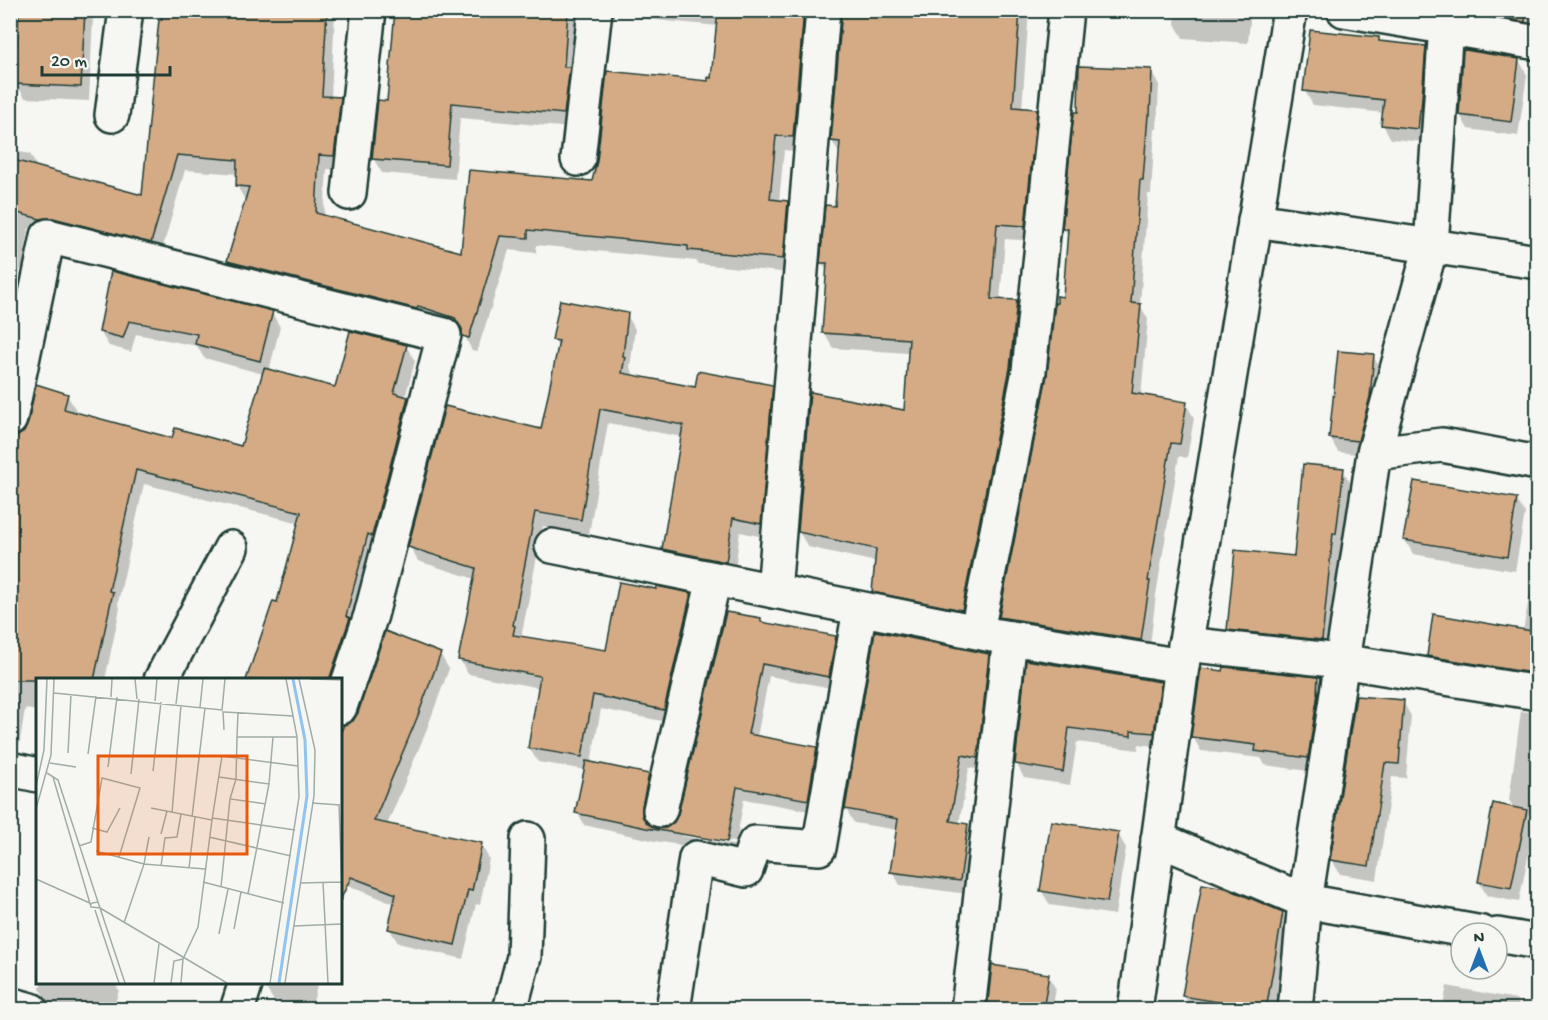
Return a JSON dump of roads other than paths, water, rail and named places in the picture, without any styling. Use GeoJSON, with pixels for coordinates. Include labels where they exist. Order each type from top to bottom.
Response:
{"type":"FeatureCollection","features":[{"type":"Feature","properties":{"kind":"street"},"geometry":{"type":"LineString","coordinates":[[112,115],[126,10]]}},
{"type":"Feature","properties":{"kind":"street"},"geometry":{"type":"LineString","coordinates":[[350,193],[369,10]]}},
{"type":"Feature","properties":{"kind":"street"},"geometry":{"type":"LineString","coordinates":[[578,159],[595,10]]}},
{"type":"Feature","properties":{"kind":"street"},"geometry":{"type":"LineString","coordinates":[[774,591],[823,10]]}},
{"type":"Feature","properties":{"kind":"street"},"geometry":{"type":"LineString","coordinates":[[977,631],[1029,371],[1066,10]]}},
{"type":"Feature","properties":{"kind":"street"},"geometry":{"type":"LineString","coordinates":[[1135,1010],[1184,655],[1290,10]]}},
{"type":"Feature","properties":{"kind":"street"},"geometry":{"type":"LineString","coordinates":[[1344,10],[1447,19],[1538,44]]}},
{"type":"Feature","properties":{"kind":"street"},"geometry":{"type":"LineString","coordinates":[[1295,1010],[1305,901],[1374,453],[1431,246],[1447,19]]}},
{"type":"Feature","properties":{"kind":"street"},"geometry":{"type":"LineString","coordinates":[[1255,220],[1538,262]]}},
{"type":"Feature","properties":{"kind":"street"},"geometry":{"type":"LineString","coordinates":[[10,419],[48,236],[444,335],[371,615],[342,701]]}},
{"type":"Feature","properties":{"kind":"street"},"geometry":{"type":"LineString","coordinates":[[1374,453],[1442,445],[1538,464]]}},
{"type":"Feature","properties":{"kind":"street"},"geometry":{"type":"LineString","coordinates":[[552,546],[1010,638],[1184,655],[1341,662],[1538,693]]}},
{"type":"Feature","properties":{"kind":"street"},"geometry":{"type":"LineString","coordinates":[[162,678],[231,548]]}},
{"type":"Feature","properties":{"kind":"street"},"geometry":{"type":"LineString","coordinates":[[660,810],[714,579]]}},
{"type":"Feature","properties":{"kind":"street"},"geometry":{"type":"LineString","coordinates":[[673,1010],[696,858],[746,870],[755,843],[819,848],[860,609]]}},
{"type":"Feature","properties":{"kind":"street"},"geometry":{"type":"LineString","coordinates":[[968,1010],[1010,638]]}},
{"type":"Feature","properties":{"kind":"street"},"geometry":{"type":"LineString","coordinates":[[10,769],[36,775]]}},
{"type":"Feature","properties":{"kind":"street"},"geometry":{"type":"LineString","coordinates":[[1158,838],[1305,901],[1449,927]]}},
{"type":"Feature","properties":{"kind":"street"},"geometry":{"type":"LineString","coordinates":[[510,1010],[524,957],[528,839]]}},
{"type":"Feature","properties":{"kind":"street"},"geometry":{"type":"LineString","coordinates":[[1509,938],[1538,942]]}},
{"type":"Feature","properties":{"kind":"street"},"geometry":{"type":"LineString","coordinates":[[237,1010],[245,984]]}},
{"type":"Feature","properties":{"kind":"street"},"geometry":{"type":"LineString","coordinates":[[10,1004],[31,1010]]}}]}
